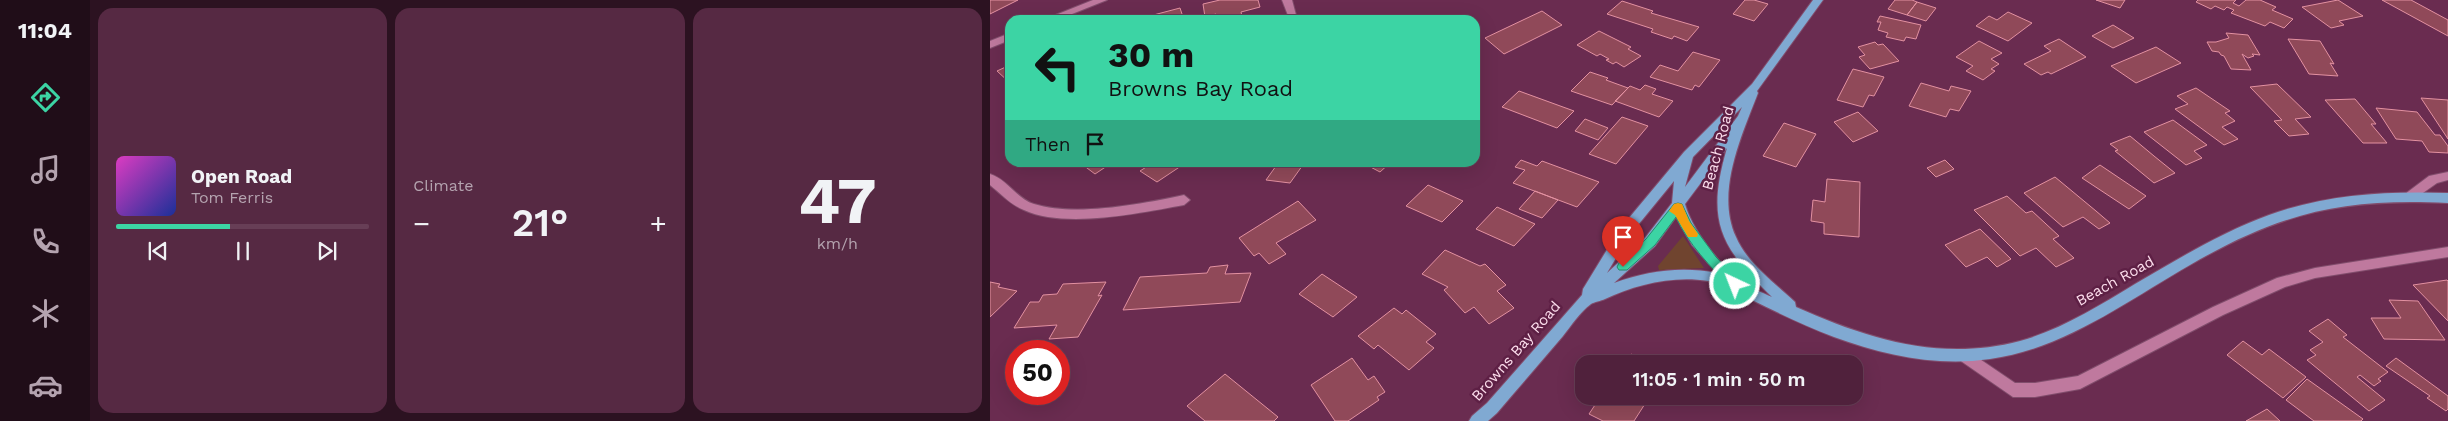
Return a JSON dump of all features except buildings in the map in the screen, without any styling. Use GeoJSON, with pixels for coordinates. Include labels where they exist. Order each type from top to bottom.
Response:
{"type":"FeatureCollection","features":[{"type":"Feature","properties":{"kind":"main road","name":"Beach Road"},"geometry":{"type":"LineString","coordinates":[[1688,155],[1756,86],[1818,0]]}},
{"type":"Feature","properties":{"kind":"main road","name":"Beach Road"},"geometry":{"type":"LineString","coordinates":[[1756,86],[1742,119],[1723,190],[1721,205],[1725,227],[1730,239],[1741,254],[1797,314]]}},
{"type":"Feature","properties":{"kind":"main road","name":"Browns Bay Road"},"geometry":{"type":"LineString","coordinates":[[1477,421],[1492,408],[1582,304],[1650,242],[1742,119]]}},
{"type":"Feature","properties":{"kind":"main road","name":"Browns Bay Road"},"geometry":{"type":"LineString","coordinates":[[1582,304],[1624,233],[1688,155]]}},
{"type":"Feature","properties":{"kind":"main road"},"geometry":{"type":"LineString","coordinates":[[1678,207],[1678,184],[1688,155]]}},
{"type":"Feature","properties":{"kind":"main road","name":"Beach Road"},"geometry":{"type":"LineString","coordinates":[[1678,207],[1686,226],[1712,260],[1735,284],[1848,336],[1879,346],[1906,352],[1963,355],[1992,353],[2048,337],[2204,250],[2272,219],[2332,202],[2409,197],[2448,198]]}},
{"type":"Feature","properties":{"kind":"main road"},"geometry":{"type":"LineString","coordinates":[[1582,304],[1639,280],[1677,274],[1700,274],[1735,284]]}},
{"type":"Feature","properties":{"kind":"street"},"geometry":{"type":"LineString","coordinates":[[1062,15],[1102,0]]}},
{"type":"Feature","properties":{"kind":"street"},"geometry":{"type":"LineString","coordinates":[[1287,0],[1292,15]]}},
{"type":"Feature","properties":{"kind":"street"},"geometry":{"type":"LineString","coordinates":[[990,46],[1005,38]]}},
{"type":"Feature","properties":{"kind":"street"},"geometry":{"type":"LineString","coordinates":[[2409,197],[2433,179],[2448,176]]}},
{"type":"Feature","properties":{"kind":"street"},"geometry":{"type":"LineString","coordinates":[[990,178],[1022,204],[1043,211],[1114,211],[1184,200]]}},
{"type":"Feature","properties":{"kind":"street"},"geometry":{"type":"LineString","coordinates":[[1963,355],[2012,390],[2035,390],[2080,382],[2218,311],[2282,282],[2315,273],[2448,252]]}},
{"type":"Feature","properties":{"kind":"shaded area"},"geometry":{"type":"Polygon","coordinates":[[[1683,236],[1704,268],[1659,270],[1658,266],[1683,236]]]}},
{"type":"Feature","properties":{"kind":"slow traffic"},"geometry":{"type":"LineString","coordinates":[[1675,211],[1678,207],[1684,223],[1692,234]]}},
{"type":"Feature","properties":{"kind":"route"},"geometry":{"type":"LineString","coordinates":[[1623,267],[1650,242],[1678,207],[1686,226],[1712,260],[1735,284]]}}]}
